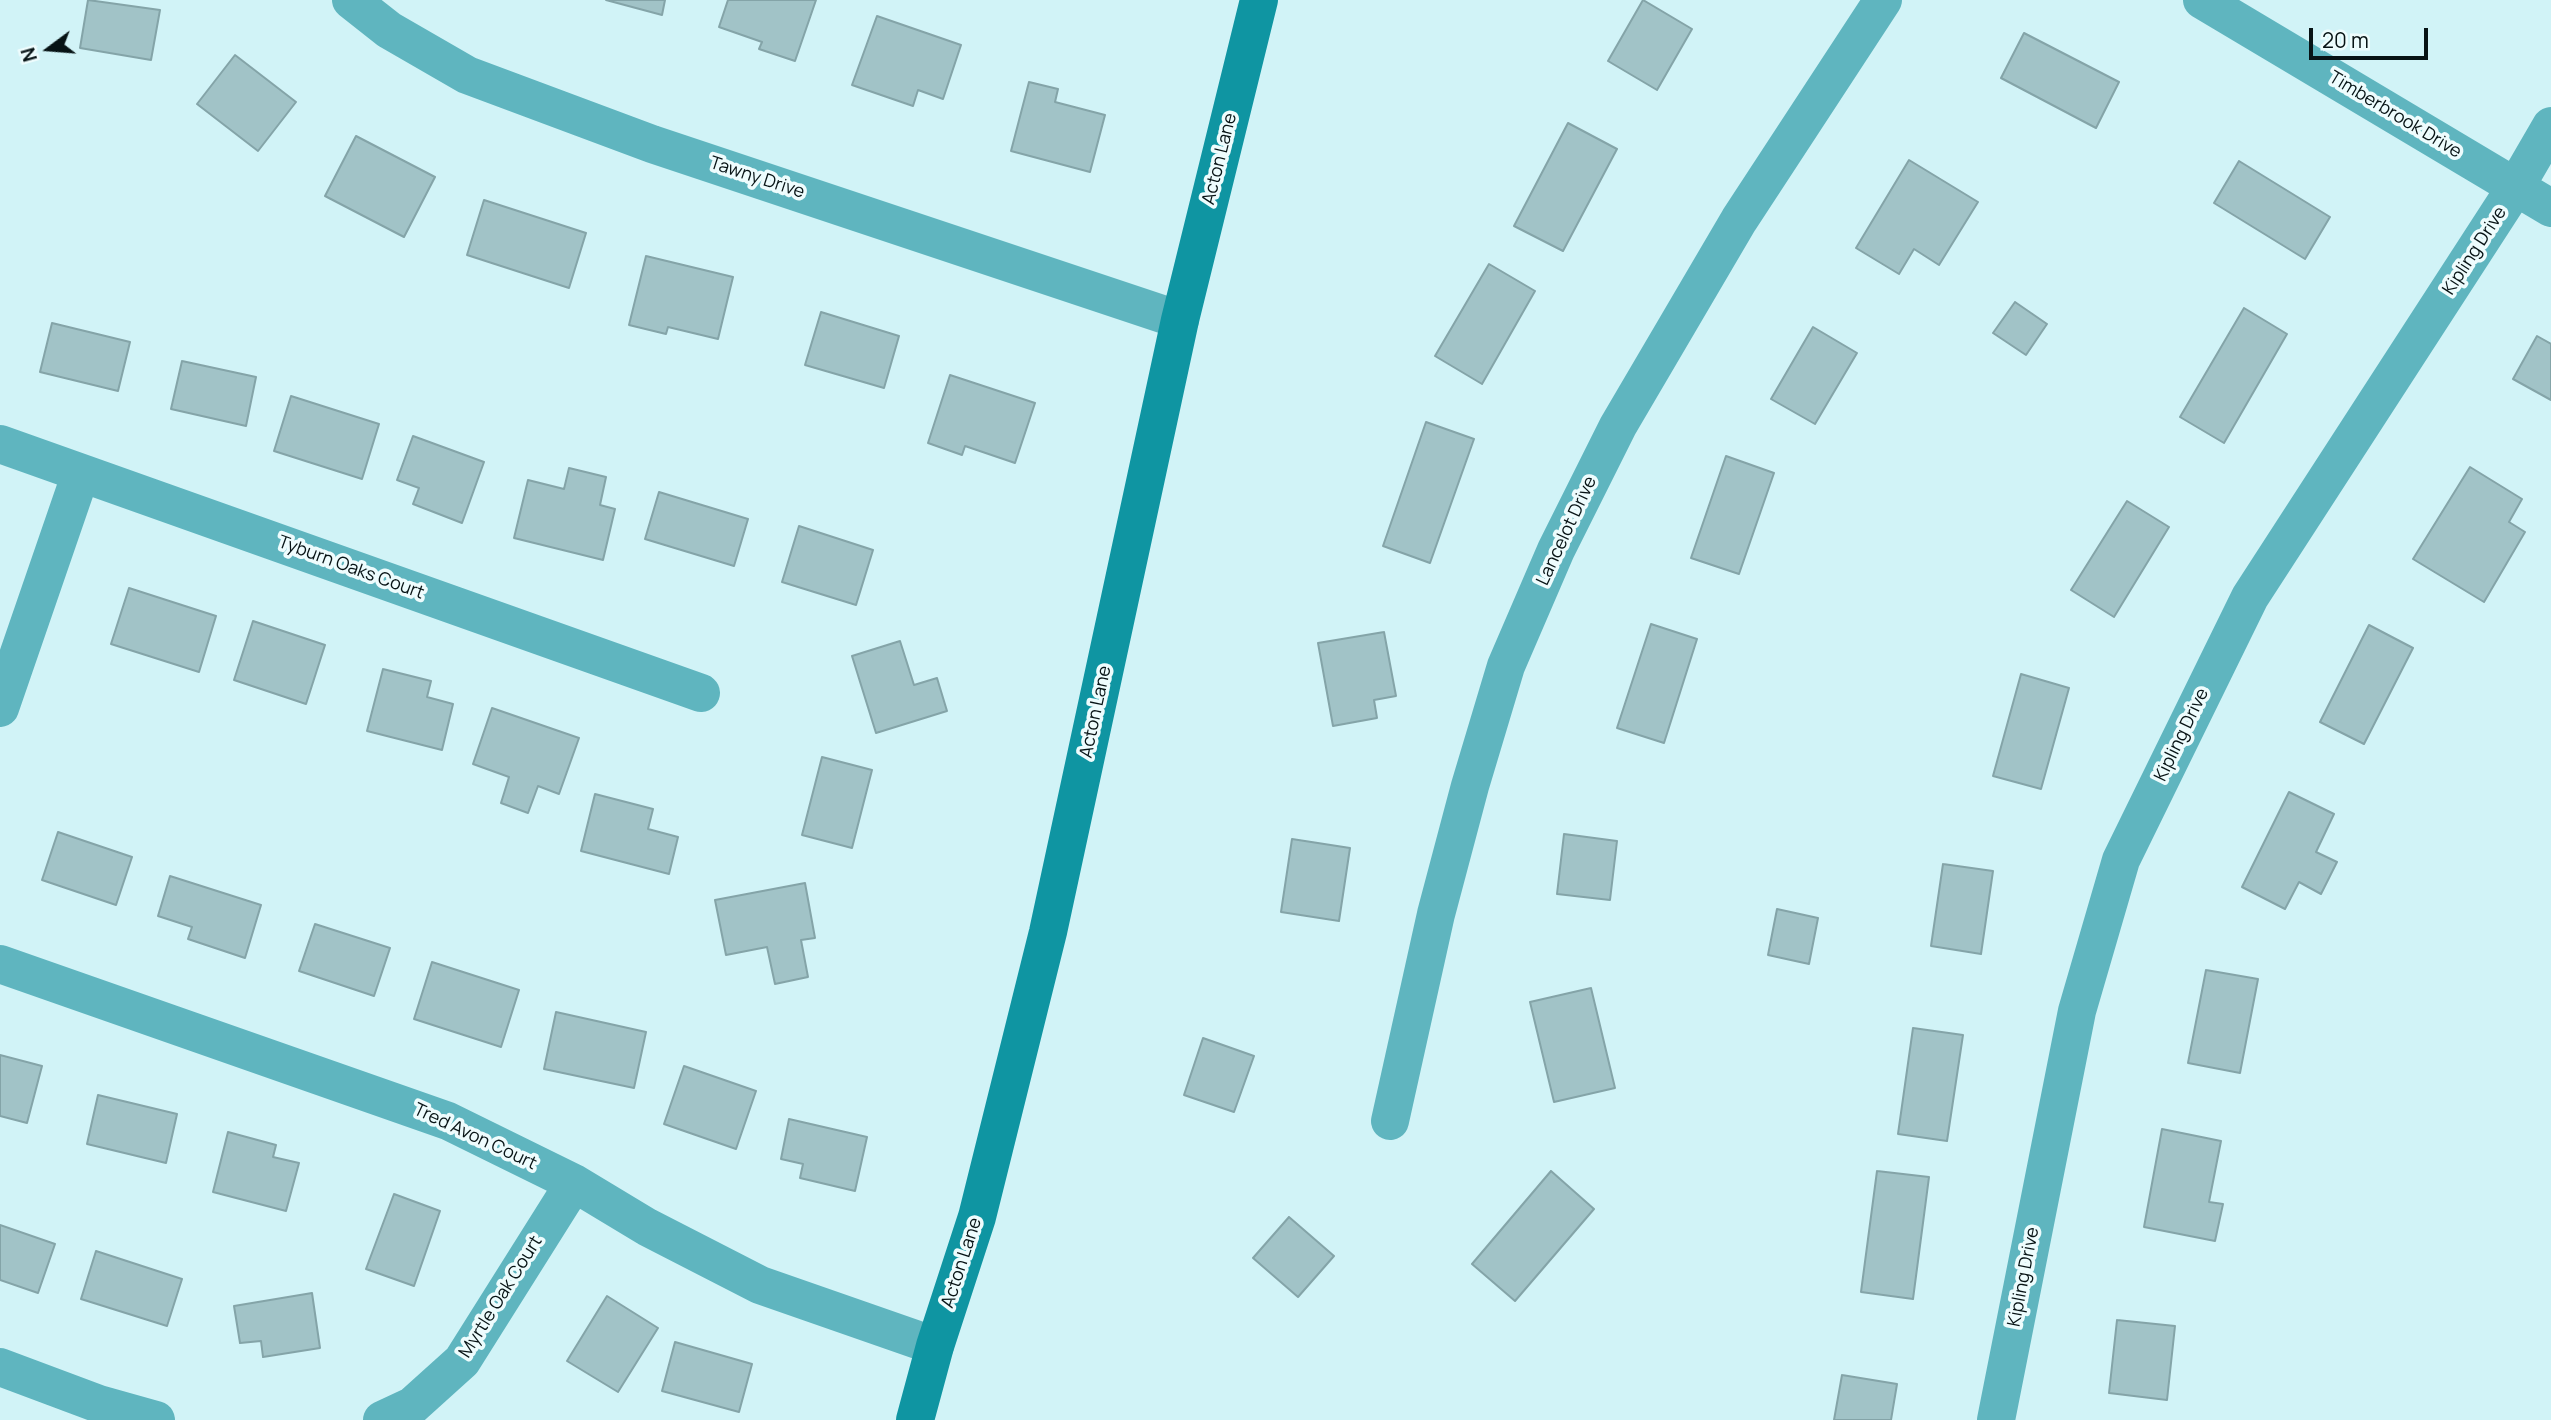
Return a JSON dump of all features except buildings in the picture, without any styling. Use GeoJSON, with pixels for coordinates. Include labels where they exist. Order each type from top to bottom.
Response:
{"type":"FeatureCollection","features":[{"type":"Feature","properties":{"kind":"street","name":"Tawny Drive"},"geometry":{"type":"LineString","coordinates":[[351,0],[389,30],[467,75],[652,144],[1181,320]]}},
{"type":"Feature","properties":{"kind":"street","name":"Acton Lane"},"geometry":{"type":"LineString","coordinates":[[915,1420],[934,1346],[977,1217],[1048,932],[1181,320],[1259,0]]}},
{"type":"Feature","properties":{"kind":"street","name":"Lancelot Drive"},"geometry":{"type":"LineString","coordinates":[[1390,1121],[1436,914],[1470,786],[1506,666],[1556,550],[1618,426],[1740,220],[1883,0]]}},
{"type":"Feature","properties":{"kind":"street","name":"Timberbrook Drive"},"geometry":{"type":"LineString","coordinates":[[2203,0],[2551,208]]}},
{"type":"Feature","properties":{"kind":"street","name":"Kipling Drive"},"geometry":{"type":"LineString","coordinates":[[1996,1420],[2077,1011],[2121,860],[2250,597],[2515,188],[2551,126]]}},
{"type":"Feature","properties":{"kind":"street","name":"Tyburn Oaks Court"},"geometry":{"type":"LineString","coordinates":[[0,444],[701,693]]}},
{"type":"Feature","properties":{"kind":"street"},"geometry":{"type":"LineString","coordinates":[[0,708],[81,473]]}},
{"type":"Feature","properties":{"kind":"street","name":"Tred Avon Court"},"geometry":{"type":"LineString","coordinates":[[0,964],[448,1121],[573,1183],[647,1227],[760,1285],[934,1346]]}},
{"type":"Feature","properties":{"kind":"street","name":"Myrtle Oak Court"},"geometry":{"type":"LineString","coordinates":[[405,1415],[462,1361],[573,1183]]}},
{"type":"Feature","properties":{"kind":"street"},"geometry":{"type":"LineString","coordinates":[[0,1367],[99,1404],[156,1420]]}}]}
